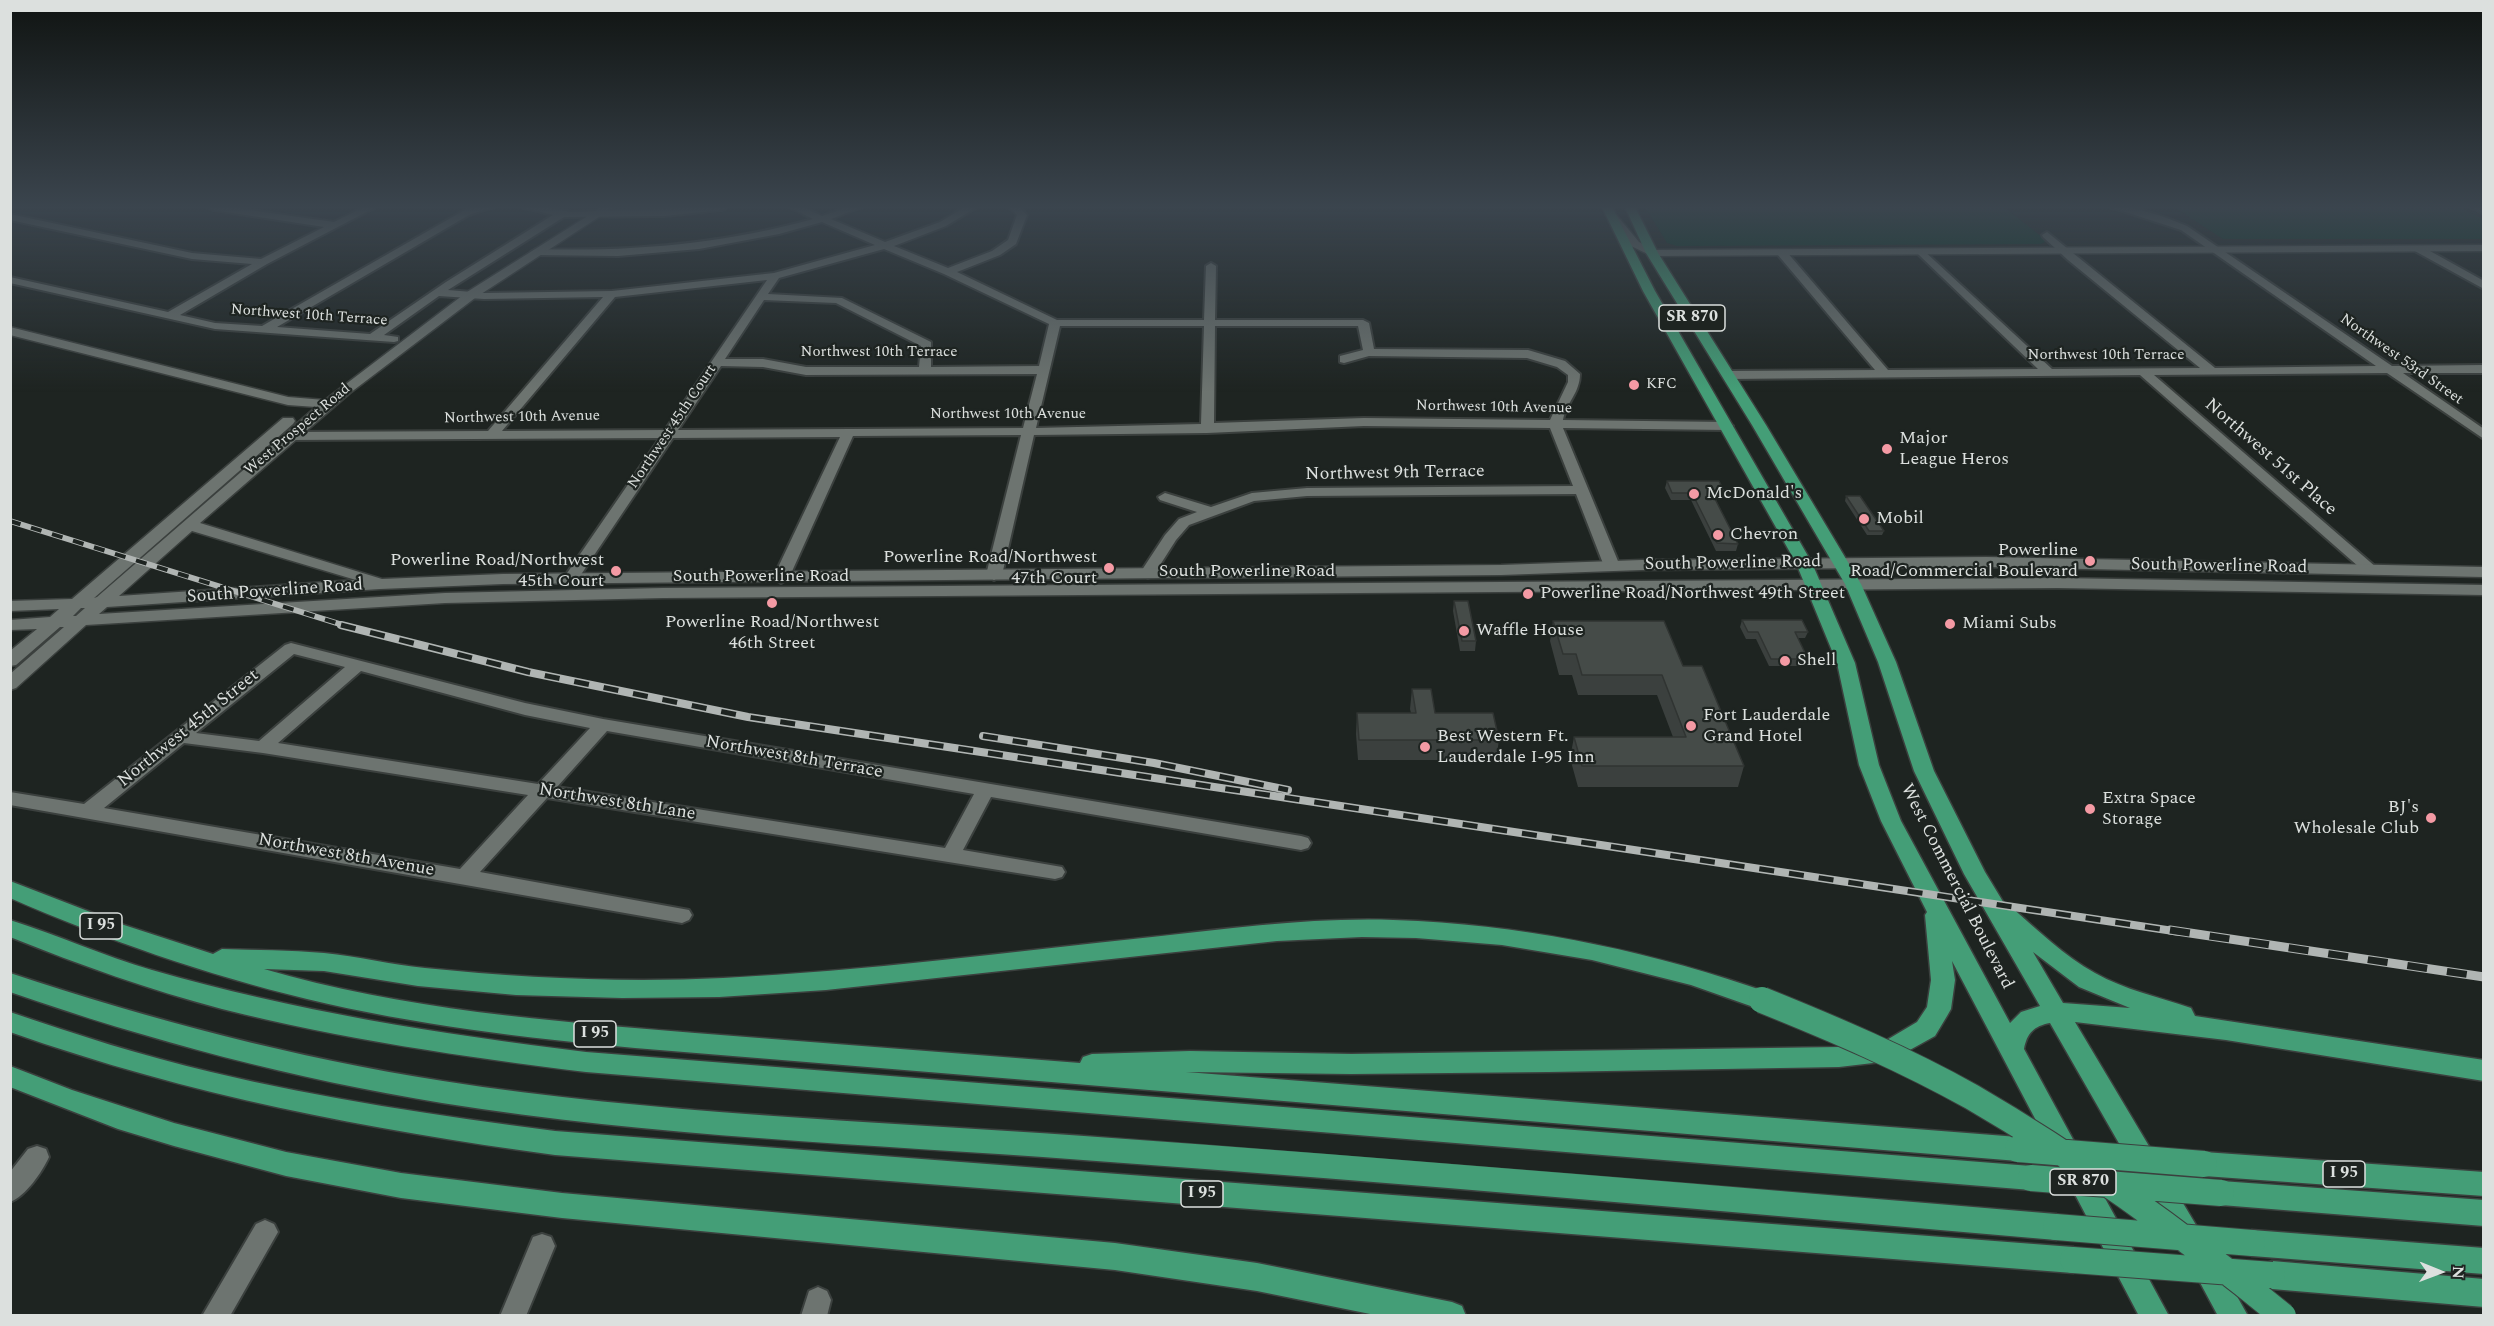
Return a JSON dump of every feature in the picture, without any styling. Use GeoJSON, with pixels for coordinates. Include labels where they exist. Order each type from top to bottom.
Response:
{"type":"FeatureCollection","features":[{"type":"Feature","properties":{"kind":"highway","name":"West Commercial Boulevard"},"geometry":{"type":"LineString","coordinates":[[1638,269],[1804,563],[1846,663],[1863,744],[1875,784],[1903,846],[2155,1316]]}},
{"type":"Feature","properties":{"kind":"highway"},"geometry":{"type":"LineString","coordinates":[[1652,269],[1670,297],[1700,331]]}},
{"type":"Feature","properties":{"kind":"highway","name":"West Commercial Boulevard"},"geometry":{"type":"LineString","coordinates":[[1661,269],[1842,563],[1887,662],[1924,771],[1948,821],[1993,904],[2234,1316]]}},
{"type":"Feature","properties":{"kind":"highway","name":"I 95"},"geometry":{"type":"LineString","coordinates":[[10,889],[87,921],[193,957],[315,992],[497,1023],[635,1038],[2204,1164],[2484,1184]]}},
{"type":"Feature","properties":{"kind":"highway"},"geometry":{"type":"LineString","coordinates":[[1993,904],[2058,960],[2089,981],[2137,1001],[2233,1031]]}},
{"type":"Feature","properties":{"kind":"highway"},"geometry":{"type":"LineString","coordinates":[[1004,1067],[1190,1061],[1375,1064],[1839,1057],[1890,1051],[1926,1029],[1939,1009],[1943,980],[1934,905]]}},
{"type":"Feature","properties":{"kind":"highway"},"geometry":{"type":"LineString","coordinates":[[10,928],[134,974],[253,1007],[379,1033],[517,1054],[597,1063],[2484,1213]]}},
{"type":"Feature","properties":{"kind":"highway"},"geometry":{"type":"LineString","coordinates":[[193,957],[324,962],[418,977],[516,986],[698,989],[847,979],[1277,932],[1362,928],[1416,929],[1502,936],[1582,949],[1682,973],[1762,999],[1900,1058],[2002,1114],[2074,1159],[2175,1229],[2283,1316]]}},
{"type":"Feature","properties":{"kind":"highway"},"geometry":{"type":"LineString","coordinates":[[10,982],[109,1016],[228,1049],[428,1089],[573,1109],[1406,1171],[2484,1261]]}},
{"type":"Feature","properties":{"kind":"highway"},"geometry":{"type":"LineString","coordinates":[[2012,1048],[2015,1033],[2026,1021],[2044,1015],[2114,1016],[2233,1031],[2484,1071]]}},
{"type":"Feature","properties":{"kind":"highway","name":"I 95"},"geometry":{"type":"LineString","coordinates":[[10,1022],[136,1062],[299,1102],[404,1122],[555,1143],[2484,1293]]}},
{"type":"Feature","properties":{"kind":"highway"},"geometry":{"type":"LineString","coordinates":[[10,1076],[121,1118],[207,1144],[306,1167],[405,1186],[506,1200],[1064,1252],[1257,1277],[1452,1316]]}},
{"type":"Feature","properties":{"kind":"main road","name":"West Prospect Road"},"geometry":{"type":"LineString","coordinates":[[10,662],[309,404],[394,339],[496,269]]}},
{"type":"Feature","properties":{"kind":"main road","name":"West Prospect Road"},"geometry":{"type":"LineString","coordinates":[[10,684],[289,436],[471,295],[510,269]]}},
{"type":"Feature","properties":{"kind":"main road"},"geometry":{"type":"LineString","coordinates":[[10,331],[275,398],[309,404],[328,404]]}},
{"type":"Feature","properties":{"kind":"main road"},"geometry":{"type":"LineString","coordinates":[[190,525],[385,584]]}},
{"type":"Feature","properties":{"kind":"main road","name":"South Powerline Road"},"geometry":{"type":"LineString","coordinates":[[10,625],[485,597],[742,592],[777,585],[791,585],[822,577],[1986,562],[2484,572]]}},
{"type":"Feature","properties":{"kind":"main road"},"geometry":{"type":"LineString","coordinates":[[2363,588],[2374,578],[2372,570]]}},
{"type":"Feature","properties":{"kind":"main road"},"geometry":{"type":"LineString","coordinates":[[2419,590],[2418,581],[2438,572]]}},
{"type":"Feature","properties":{"kind":"main road"},"geometry":{"type":"LineString","coordinates":[[1137,590],[1148,573]]}},
{"type":"Feature","properties":{"kind":"main road","name":"South Powerline Road"},"geometry":{"type":"LineString","coordinates":[[10,606],[385,584],[571,579],[777,585],[1137,590],[2098,583],[2484,590]]}},
{"type":"Feature","properties":{"kind":"street"},"geometry":{"type":"LineString","coordinates":[[168,317],[251,269]]}},
{"type":"Feature","properties":{"kind":"street"},"geometry":{"type":"LineString","coordinates":[[262,331],[369,269]]}},
{"type":"Feature","properties":{"kind":"street"},"geometry":{"type":"LineString","coordinates":[[372,338],[474,269]]}},
{"type":"Feature","properties":{"kind":"street"},"geometry":{"type":"LineString","coordinates":[[436,293],[471,295],[612,294],[776,276],[801,269]]}},
{"type":"Feature","properties":{"kind":"street"},"geometry":{"type":"LineString","coordinates":[[941,269],[1055,323],[1364,323],[1369,352]]}},
{"type":"Feature","properties":{"kind":"street"},"geometry":{"type":"LineString","coordinates":[[948,272],[956,269]]}},
{"type":"Feature","properties":{"kind":"street"},"geometry":{"type":"LineString","coordinates":[[1207,429],[1211,269]]}},
{"type":"Feature","properties":{"kind":"street"},"geometry":{"type":"LineString","coordinates":[[1795,269],[1884,373]]}},
{"type":"Feature","properties":{"kind":"street"},"geometry":{"type":"LineString","coordinates":[[1941,269],[2049,373]]}},
{"type":"Feature","properties":{"kind":"street"},"geometry":{"type":"LineString","coordinates":[[2088,269],[2212,371]]}},
{"type":"Feature","properties":{"kind":"street","name":"Northwest 53rd Street"},"geometry":{"type":"LineString","coordinates":[[2242,269],[2484,435]]}},
{"type":"Feature","properties":{"kind":"street"},"geometry":{"type":"LineString","coordinates":[[2454,269],[2484,286]]}},
{"type":"Feature","properties":{"kind":"street","name":"Northwest 45th Court"},"geometry":{"type":"LineString","coordinates":[[571,579],[776,276]]}},
{"type":"Feature","properties":{"kind":"street","name":"Northwest 10th Terrace"},"geometry":{"type":"LineString","coordinates":[[10,280],[215,326],[394,339]]}},
{"type":"Feature","properties":{"kind":"street"},"geometry":{"type":"LineString","coordinates":[[491,435],[612,294]]}},
{"type":"Feature","properties":{"kind":"street"},"geometry":{"type":"LineString","coordinates":[[761,297],[838,300],[927,344],[925,370]]}},
{"type":"Feature","properties":{"kind":"street"},"geometry":{"type":"LineString","coordinates":[[994,575],[1055,323]]}},
{"type":"Feature","properties":{"kind":"street"},"geometry":{"type":"LineString","coordinates":[[1548,360],[1560,351]]}},
{"type":"Feature","properties":{"kind":"street"},"geometry":{"type":"LineString","coordinates":[[1344,359],[1369,352],[1528,354],[1561,364],[1574,374],[1575,384],[1572,393],[1558,408],[1555,416],[1556,426],[1612,566]]}},
{"type":"Feature","properties":{"kind":"street","name":"Northwest 10th Terrace"},"geometry":{"type":"LineString","coordinates":[[717,362],[764,363],[806,371],[1042,370]]}},
{"type":"Feature","properties":{"kind":"street","name":"Northwest 10th Terrace"},"geometry":{"type":"LineString","coordinates":[[1728,375],[2482,370]]}},
{"type":"Feature","properties":{"kind":"street","name":"Northwest 51st Place"},"geometry":{"type":"LineString","coordinates":[[2143,372],[2372,570]]}},
{"type":"Feature","properties":{"kind":"street","name":"Northwest 10th Avenue"},"geometry":{"type":"LineString","coordinates":[[289,436],[1030,432],[1207,429],[1364,422],[1556,426],[1727,426]]}},
{"type":"Feature","properties":{"kind":"street"},"geometry":{"type":"LineString","coordinates":[[777,585],[849,432]]}},
{"type":"Feature","properties":{"kind":"street","name":"Northwest 9th Terrace"},"geometry":{"type":"LineString","coordinates":[[1148,573],[1184,522],[1252,497],[1306,492],[1582,490]]}},
{"type":"Feature","properties":{"kind":"street"},"geometry":{"type":"LineString","coordinates":[[1166,497],[1211,512]]}},
{"type":"Feature","properties":{"kind":"street","name":"Northwest 8th Terrace"},"geometry":{"type":"LineString","coordinates":[[291,648],[525,708],[603,725],[1301,843]]}},
{"type":"Feature","properties":{"kind":"street","name":"Northwest 45th Street"},"geometry":{"type":"LineString","coordinates":[[88,811],[291,648]]}},
{"type":"Feature","properties":{"kind":"street"},"geometry":{"type":"LineString","coordinates":[[263,747],[357,666]]}},
{"type":"Feature","properties":{"kind":"street"},"geometry":{"type":"LineString","coordinates":[[464,877],[603,725]]}},
{"type":"Feature","properties":{"kind":"street","name":"Northwest 8th Lane"},"geometry":{"type":"LineString","coordinates":[[179,737],[263,747],[1055,872]]}},
{"type":"Feature","properties":{"kind":"street"},"geometry":{"type":"LineString","coordinates":[[950,856],[985,790]]}},
{"type":"Feature","properties":{"kind":"street","name":"Northwest 8th Avenue"},"geometry":{"type":"LineString","coordinates":[[10,798],[682,915]]}},
{"type":"Feature","properties":{"kind":"street"},"geometry":{"type":"LineString","coordinates":[[10,1191],[37,1157]]}},
{"type":"Feature","properties":{"kind":"street"},"geometry":{"type":"LineString","coordinates":[[215,1316],[265,1232]]}},
{"type":"Feature","properties":{"kind":"street"},"geometry":{"type":"LineString","coordinates":[[513,1316],[542,1246]]}},
{"type":"Feature","properties":{"kind":"building"},"geometry":{"type":"Polygon","coordinates":[[[1667,481],[1719,481],[1725,493],[1712,493],[1738,544],[1717,543],[1692,493],[1672,493],[1667,481]]]}},
{"type":"Feature","properties":{"kind":"building"},"geometry":{"type":"Polygon","coordinates":[[[1846,496],[1860,496],[1884,531],[1869,531],[1846,496]]]}},
{"type":"Feature","properties":{"kind":"building"},"geometry":{"type":"Polygon","coordinates":[[[1454,601],[1468,601],[1476,641],[1462,641],[1454,601]]]}},
{"type":"Feature","properties":{"kind":"building"},"geometry":{"type":"Polygon","coordinates":[[[1742,620],[1802,620],[1808,632],[1795,632],[1808,659],[1771,659],[1758,632],[1748,632],[1742,620]]]}},
{"type":"Feature","properties":{"kind":"building"},"geometry":{"type":"Polygon","coordinates":[[[1553,621],[1664,621],[1683,666],[1702,666],[1744,766],[1582,766],[1574,737],[1686,737],[1662,675],[1582,675],[1576,654],[1563,654],[1553,621]]]}},
{"type":"Feature","properties":{"kind":"building"},"geometry":{"type":"Polygon","coordinates":[[[1412,689],[1431,689],[1435,713],[1493,713],[1499,740],[1359,740],[1357,713],[1416,713],[1412,689]]]}},
{"type":"Feature","properties":{"kind":"railway"},"geometry":{"type":"LineString","coordinates":[[10,521],[346,626]]}},
{"type":"Feature","properties":{"kind":"railway"},"geometry":{"type":"LineString","coordinates":[[341,625],[528,672],[748,717],[2180,932]]}},
{"type":"Feature","properties":{"kind":"railway"},"geometry":{"type":"LineString","coordinates":[[983,736],[1154,763],[1288,790]]}},
{"type":"Feature","properties":{"kind":"railway"},"geometry":{"type":"LineString","coordinates":[[2170,930],[2484,977]]}},
{"type":"Feature","properties":{"kind":"place","name":"KFC"},"geometry":{"type":"Point","coordinates":[1634,385]}},
{"type":"Feature","properties":{"kind":"place","name":"Major League Heros"},"geometry":{"type":"Point","coordinates":[1887,449]}},
{"type":"Feature","properties":{"kind":"place","name":"McDonald's"},"geometry":{"type":"Point","coordinates":[1694,494]}},
{"type":"Feature","properties":{"kind":"place","name":"Mobil"},"geometry":{"type":"Point","coordinates":[1864,519]}},
{"type":"Feature","properties":{"kind":"place","name":"Chevron"},"geometry":{"type":"Point","coordinates":[1718,535]}},
{"type":"Feature","properties":{"kind":"place","name":"Powerline Road/Commercial Boulevard"},"geometry":{"type":"Point","coordinates":[2090,561]}},
{"type":"Feature","properties":{"kind":"place","name":"Powerline Road/Northwest 47th Court"},"geometry":{"type":"Point","coordinates":[1109,568]}},
{"type":"Feature","properties":{"kind":"place","name":"Powerline Road/Northwest 45th Court"},"geometry":{"type":"Point","coordinates":[616,571]}},
{"type":"Feature","properties":{"kind":"place","name":"Powerline Road/Northwest 49th Street"},"geometry":{"type":"Point","coordinates":[1528,594]}},
{"type":"Feature","properties":{"kind":"place","name":"Powerline Road/Northwest 46th Street"},"geometry":{"type":"Point","coordinates":[772,603]}},
{"type":"Feature","properties":{"kind":"place","name":"Miami Subs"},"geometry":{"type":"Point","coordinates":[1950,624]}},
{"type":"Feature","properties":{"kind":"place","name":"Waffle House"},"geometry":{"type":"Point","coordinates":[1464,631]}},
{"type":"Feature","properties":{"kind":"place","name":"Shell"},"geometry":{"type":"Point","coordinates":[1785,661]}},
{"type":"Feature","properties":{"kind":"place","name":"Fort Lauderdale Grand Hotel"},"geometry":{"type":"Point","coordinates":[1691,726]}},
{"type":"Feature","properties":{"kind":"place","name":"Best Western Ft. Lauderdale I-95 Inn"},"geometry":{"type":"Point","coordinates":[1425,747]}},
{"type":"Feature","properties":{"kind":"place","name":"Extra Space Storage"},"geometry":{"type":"Point","coordinates":[2090,809]}},
{"type":"Feature","properties":{"kind":"place","name":"BJ's Wholesale Club"},"geometry":{"type":"Point","coordinates":[2431,818]}}]}
